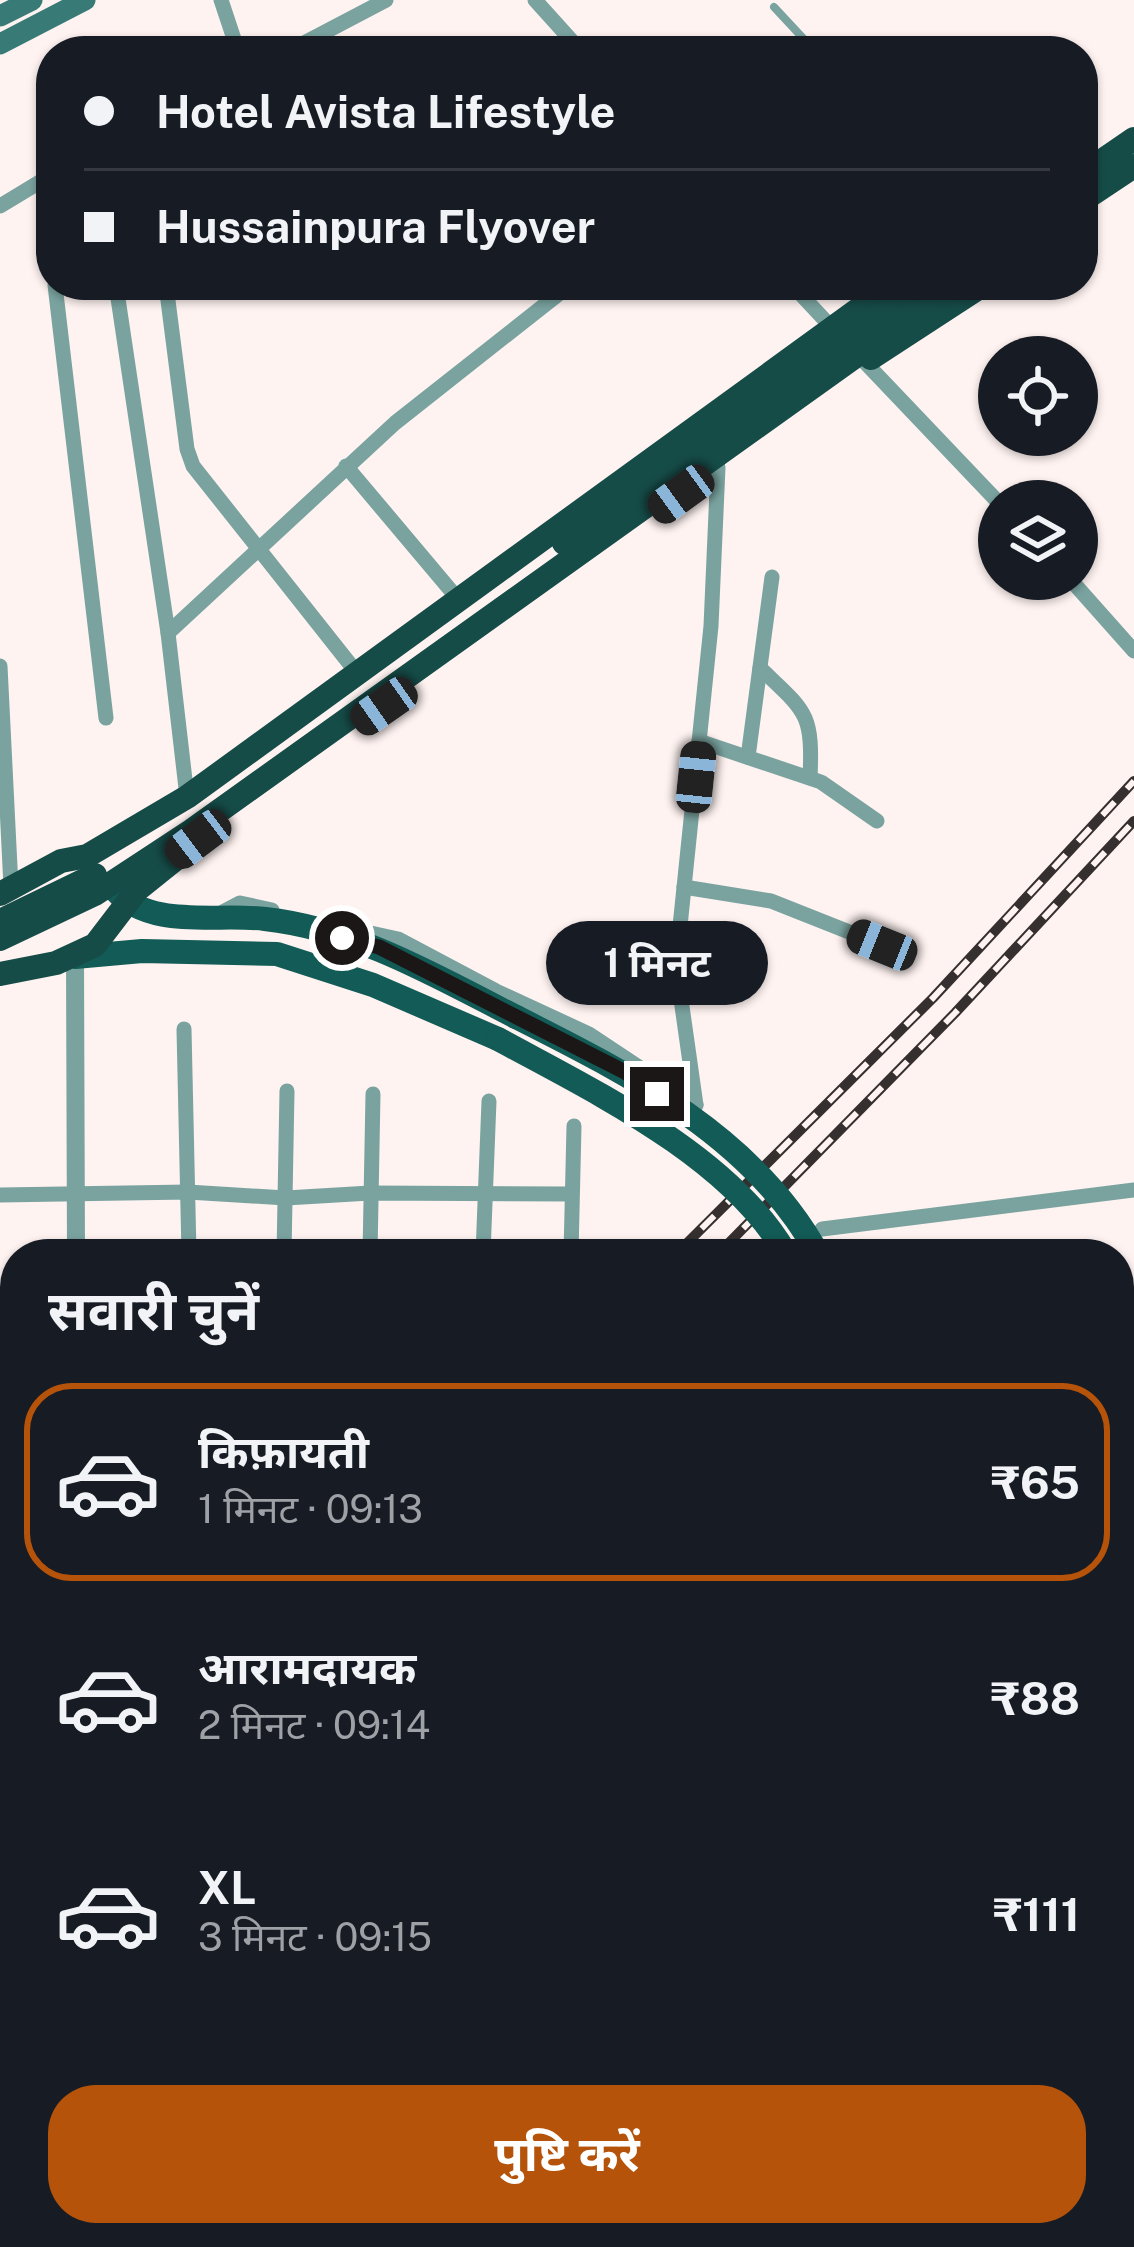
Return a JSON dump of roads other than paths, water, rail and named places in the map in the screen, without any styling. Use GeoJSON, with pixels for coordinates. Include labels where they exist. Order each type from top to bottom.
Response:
{"type":"FeatureCollection","features":[{"type":"Feature","properties":{"kind":"highway"},"geometry":{"type":"LineString","coordinates":[[1098,145],[1134,120]]}},
{"type":"Feature","properties":{"kind":"highway"},"geometry":{"type":"LineString","coordinates":[[1098,164],[1134,139]]}},
{"type":"Feature","properties":{"kind":"highway"},"geometry":{"type":"LineString","coordinates":[[1098,190],[1134,166]]}},
{"type":"Feature","properties":{"kind":"highway"},"geometry":{"type":"LineString","coordinates":[[1098,210],[1134,186]]}},
{"type":"Feature","properties":{"kind":"highway"},"geometry":{"type":"LineString","coordinates":[[5,890],[61,861],[87,856],[187,797],[870,300]]}},
{"type":"Feature","properties":{"kind":"highway"},"geometry":{"type":"LineString","coordinates":[[0,921],[87,879],[185,817],[900,300]]}},
{"type":"Feature","properties":{"kind":"highway"},"geometry":{"type":"LineString","coordinates":[[0,939],[95,894],[191,831],[934,300]]}},
{"type":"Feature","properties":{"kind":"highway"},"geometry":{"type":"LineString","coordinates":[[2,972],[75,957],[95,945],[119,904],[198,839],[866,362],[960,300]]}},
{"type":"Feature","properties":{"kind":"highway"},"geometry":{"type":"LineString","coordinates":[[87,856],[103,865],[119,904]]}},
{"type":"Feature","properties":{"kind":"main road"},"geometry":{"type":"LineString","coordinates":[[0,16],[32,0]]}},
{"type":"Feature","properties":{"kind":"main road"},"geometry":{"type":"LineString","coordinates":[[0,44],[85,0]]}},
{"type":"Feature","properties":{"kind":"main road"},"geometry":{"type":"LineString","coordinates":[[119,904],[149,914],[268,919],[379,947],[625,1072],[749,1160],[818,1239]]}},
{"type":"Feature","properties":{"kind":"main road"},"geometry":{"type":"LineString","coordinates":[[75,957],[142,951],[277,954],[374,986],[497,1039],[606,1098],[730,1181],[774,1239]]}},
{"type":"Feature","properties":{"kind":"street"},"geometry":{"type":"LineString","coordinates":[[221,0],[233,36]]}},
{"type":"Feature","properties":{"kind":"street"},"geometry":{"type":"LineString","coordinates":[[318,36],[386,0]]}},
{"type":"Feature","properties":{"kind":"street"},"geometry":{"type":"LineString","coordinates":[[535,0],[567,36]]}},
{"type":"Feature","properties":{"kind":"street"},"geometry":{"type":"LineString","coordinates":[[0,206],[36,185]]}},
{"type":"Feature","properties":{"kind":"street"},"geometry":{"type":"LineString","coordinates":[[57,300],[106,718]]}},
{"type":"Feature","properties":{"kind":"street"},"geometry":{"type":"LineString","coordinates":[[118,300],[187,797]]}},
{"type":"Feature","properties":{"kind":"street"},"geometry":{"type":"LineString","coordinates":[[168,300],[187,449],[202,480],[357,673]]}},
{"type":"Feature","properties":{"kind":"street"},"geometry":{"type":"LineString","coordinates":[[167,633],[346,466],[551,300]]}},
{"type":"Feature","properties":{"kind":"street"},"geometry":{"type":"LineString","coordinates":[[806,300],[978,481]]}},
{"type":"Feature","properties":{"kind":"street"},"geometry":{"type":"LineString","coordinates":[[346,466],[458,599]]}},
{"type":"Feature","properties":{"kind":"street"},"geometry":{"type":"LineString","coordinates":[[214,916],[240,903],[398,939],[590,1034],[696,1105],[680,985],[684,887],[711,626],[718,467]]}},
{"type":"Feature","properties":{"kind":"street"},"geometry":{"type":"LineString","coordinates":[[748,757],[772,577]]}},
{"type":"Feature","properties":{"kind":"street"},"geometry":{"type":"LineString","coordinates":[[1089,600],[1134,651]]}},
{"type":"Feature","properties":{"kind":"street"},"geometry":{"type":"LineString","coordinates":[[0,666],[5,890]]}},
{"type":"Feature","properties":{"kind":"street"},"geometry":{"type":"LineString","coordinates":[[760,668],[806,715],[812,738],[810,778]]}},
{"type":"Feature","properties":{"kind":"street"},"geometry":{"type":"LineString","coordinates":[[699,741],[840,791],[877,821]]}},
{"type":"Feature","properties":{"kind":"street"},"geometry":{"type":"LineString","coordinates":[[684,887],[771,901],[882,945]]}},
{"type":"Feature","properties":{"kind":"street"},"geometry":{"type":"LineString","coordinates":[[75,957],[77,1239]]}},
{"type":"Feature","properties":{"kind":"street"},"geometry":{"type":"LineString","coordinates":[[184,1029],[189,1239]]}},
{"type":"Feature","properties":{"kind":"street"},"geometry":{"type":"LineString","coordinates":[[285,1239],[287,1091]]}},
{"type":"Feature","properties":{"kind":"street"},"geometry":{"type":"LineString","coordinates":[[370,1239],[374,1094]]}},
{"type":"Feature","properties":{"kind":"street"},"geometry":{"type":"LineString","coordinates":[[483,1239],[489,1100]]}},
{"type":"Feature","properties":{"kind":"street"},"geometry":{"type":"LineString","coordinates":[[570,1239],[574,1126]]}},
{"type":"Feature","properties":{"kind":"street"},"geometry":{"type":"LineString","coordinates":[[832,1239],[1134,1190]]}},
{"type":"Feature","properties":{"kind":"street"},"geometry":{"type":"LineString","coordinates":[[0,1195],[569,1194]]}},
{"type":"Feature","properties":{"kind":"lane"},"geometry":{"type":"LineString","coordinates":[[775,7],[801,36]]}},
{"type":"Feature","properties":{"kind":"railway"},"geometry":{"type":"LineString","coordinates":[[691,1239],[933,998],[1134,781]]}},
{"type":"Feature","properties":{"kind":"railway"},"geometry":{"type":"LineString","coordinates":[[733,1239],[955,1013],[1134,821]]}}]}
